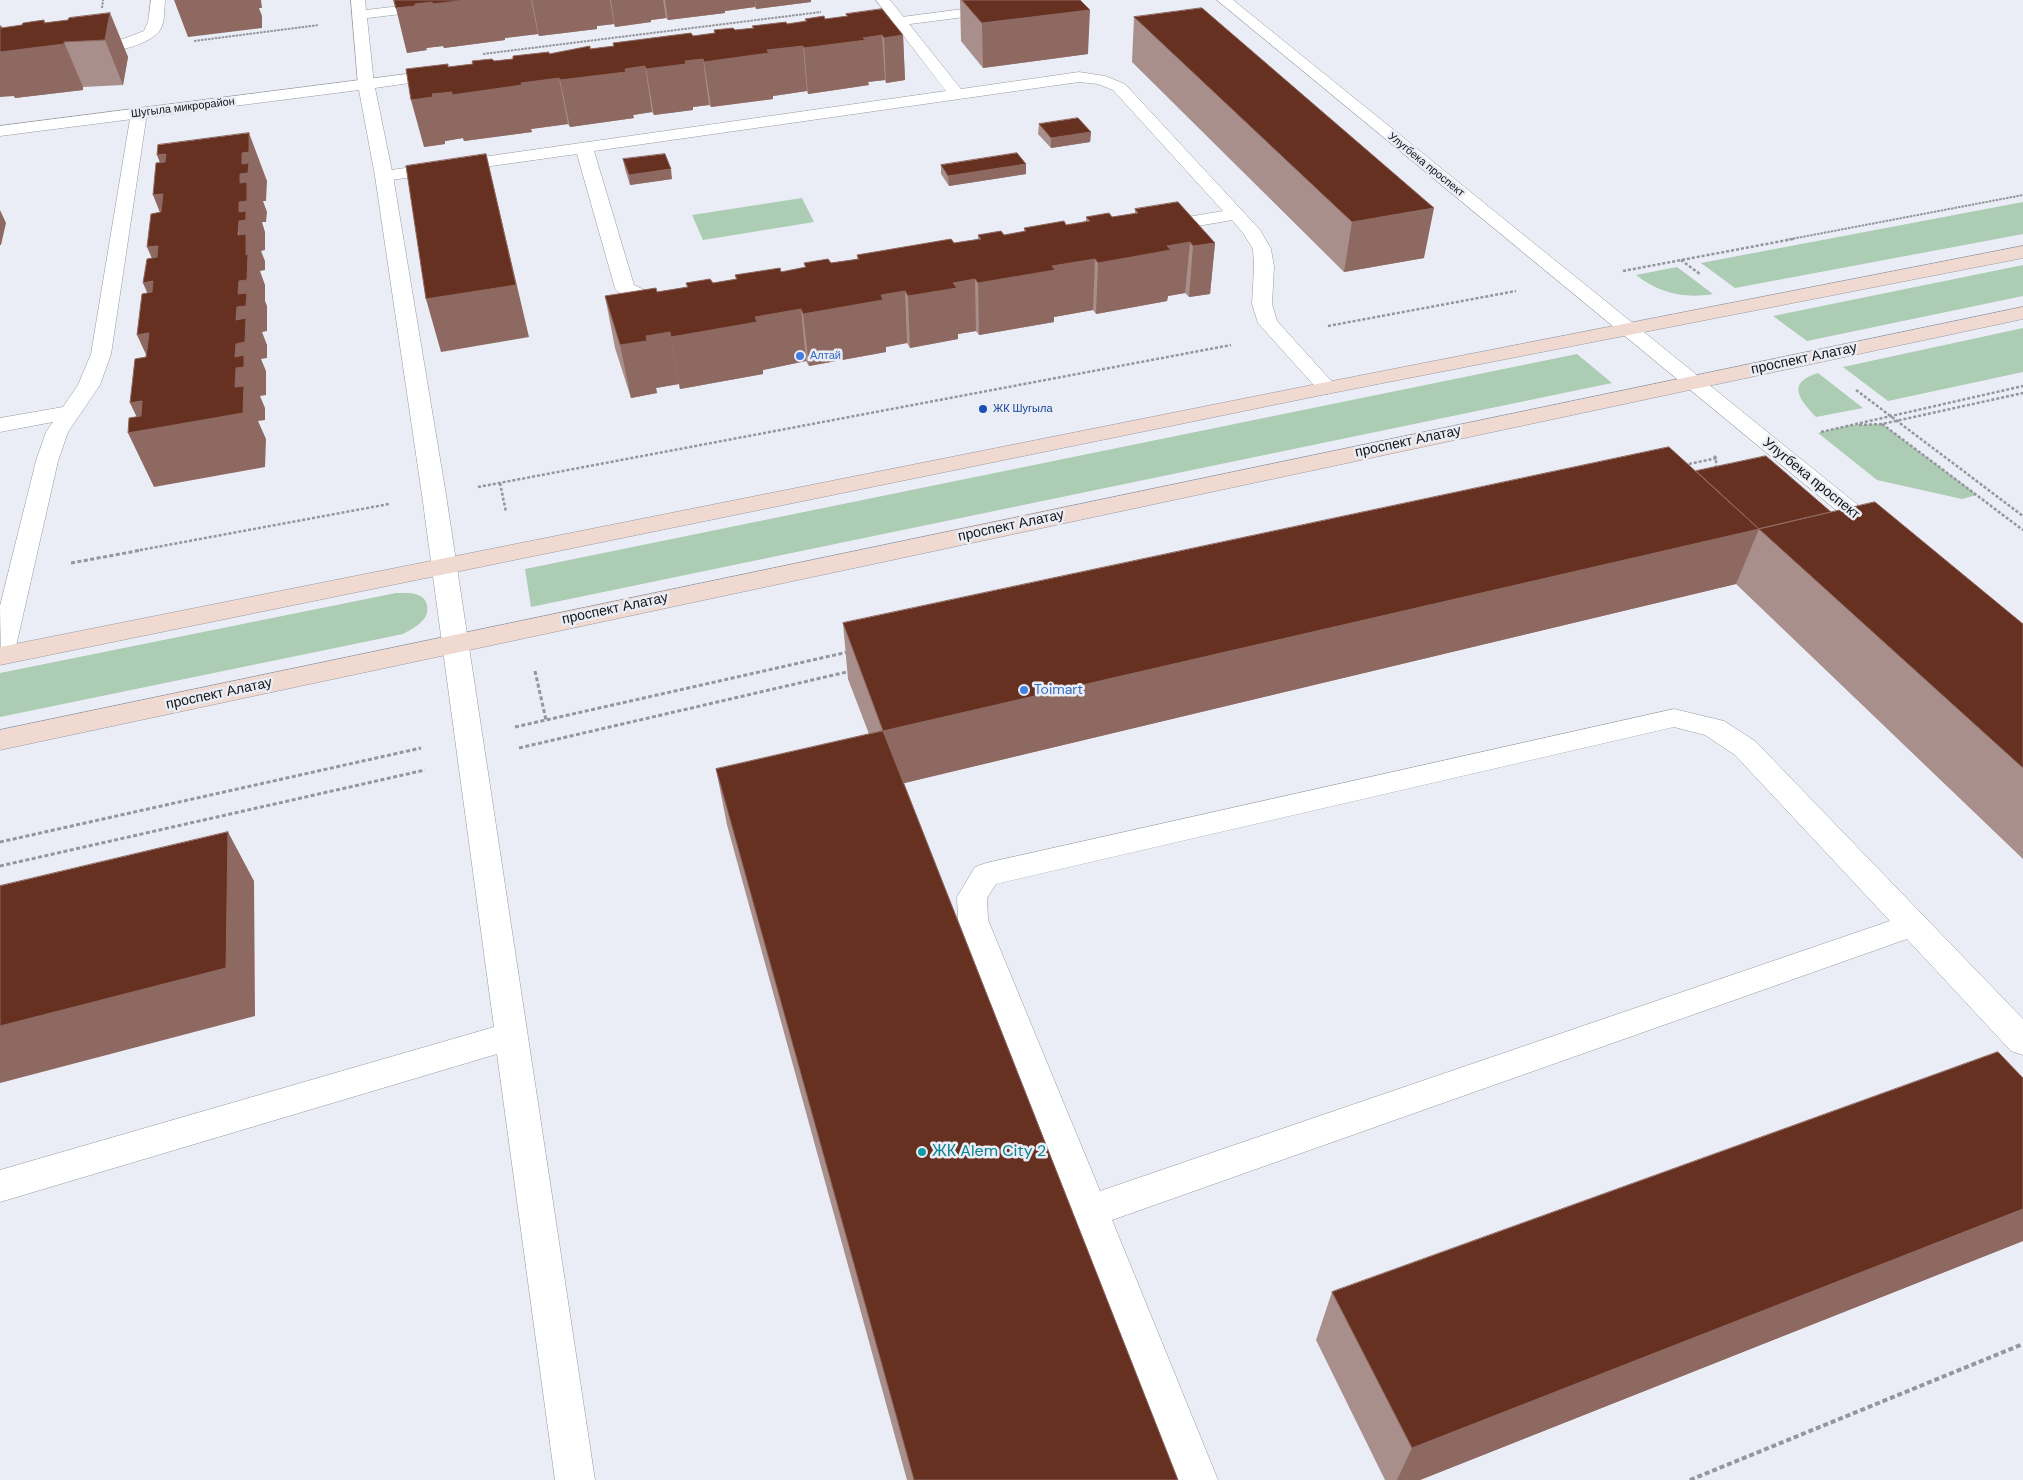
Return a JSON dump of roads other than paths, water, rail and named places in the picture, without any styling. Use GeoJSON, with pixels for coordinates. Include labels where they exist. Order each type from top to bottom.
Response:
{"type":"FeatureCollection","features":[{"type":"Feature","properties":{"kind":"main road"},"geometry":{"type":"LineString","coordinates":[[0,656],[1327,388],[2023,252]]}},
{"type":"Feature","properties":{"kind":"main road","name":"проспект Алатау"},"geometry":{"type":"LineString","coordinates":[[0,740],[2023,313]]}},
{"type":"Feature","properties":{"kind":"street"},"geometry":{"type":"LineString","coordinates":[[75,50],[118,45],[146,35],[154,28],[158,0]]}},
{"type":"Feature","properties":{"kind":"street"},"geometry":{"type":"LineString","coordinates":[[488,0],[360,11],[366,84],[384,176],[434,496],[575,1480]]}},
{"type":"Feature","properties":{"kind":"street"},"geometry":{"type":"LineString","coordinates":[[883,0],[957,94]]}},
{"type":"Feature","properties":{"kind":"street"},"geometry":{"type":"LineString","coordinates":[[841,28],[1030,2],[1065,0]]}},
{"type":"Feature","properties":{"kind":"street","name":"Улугбека проспект"},"geometry":{"type":"LineString","coordinates":[[1224,0],[1895,547]]}},
{"type":"Feature","properties":{"kind":"street","name":"Шугыла микрорайон"},"geometry":{"type":"LineString","coordinates":[[0,130],[465,72]]}},
{"type":"Feature","properties":{"kind":"street"},"geometry":{"type":"LineString","coordinates":[[384,176],[1079,77],[1108,81],[1119,87],[1251,230],[1262,250],[1264,267],[1262,304],[1268,323],[1327,388]]}},
{"type":"Feature","properties":{"kind":"street"},"geometry":{"type":"LineString","coordinates":[[0,656],[47,461],[57,432],[89,385],[101,354],[139,114]]}},
{"type":"Feature","properties":{"kind":"street"},"geometry":{"type":"LineString","coordinates":[[584,147],[625,288],[667,303],[686,304]]}},
{"type":"Feature","properties":{"kind":"street"},"geometry":{"type":"LineString","coordinates":[[1137,230],[1236,214]]}},
{"type":"Feature","properties":{"kind":"street"},"geometry":{"type":"LineString","coordinates":[[0,425],[72,412]]}},
{"type":"Feature","properties":{"kind":"street"},"geometry":{"type":"LineString","coordinates":[[1198,1480],[973,920],[972,897],[986,875],[1674,718],[1714,728],[1744,748],[2023,1041]]}},
{"type":"Feature","properties":{"kind":"street"},"geometry":{"type":"LineString","coordinates":[[1091,1211],[1913,925]]}},
{"type":"Feature","properties":{"kind":"street"},"geometry":{"type":"LineString","coordinates":[[0,1186],[512,1036]]}},
{"type":"Feature","properties":{"kind":"place","name":"Алтай"},"geometry":{"type":"Point","coordinates":[800,356]}},
{"type":"Feature","properties":{"kind":"place","name":"ЖК Шугыла"},"geometry":{"type":"Point","coordinates":[983,409]}},
{"type":"Feature","properties":{"kind":"place","name":"Toimart"},"geometry":{"type":"Point","coordinates":[1024,690]}},
{"type":"Feature","properties":{"kind":"place","name":"ЖК Alem City 2"},"geometry":{"type":"Point","coordinates":[922,1152]}}]}
